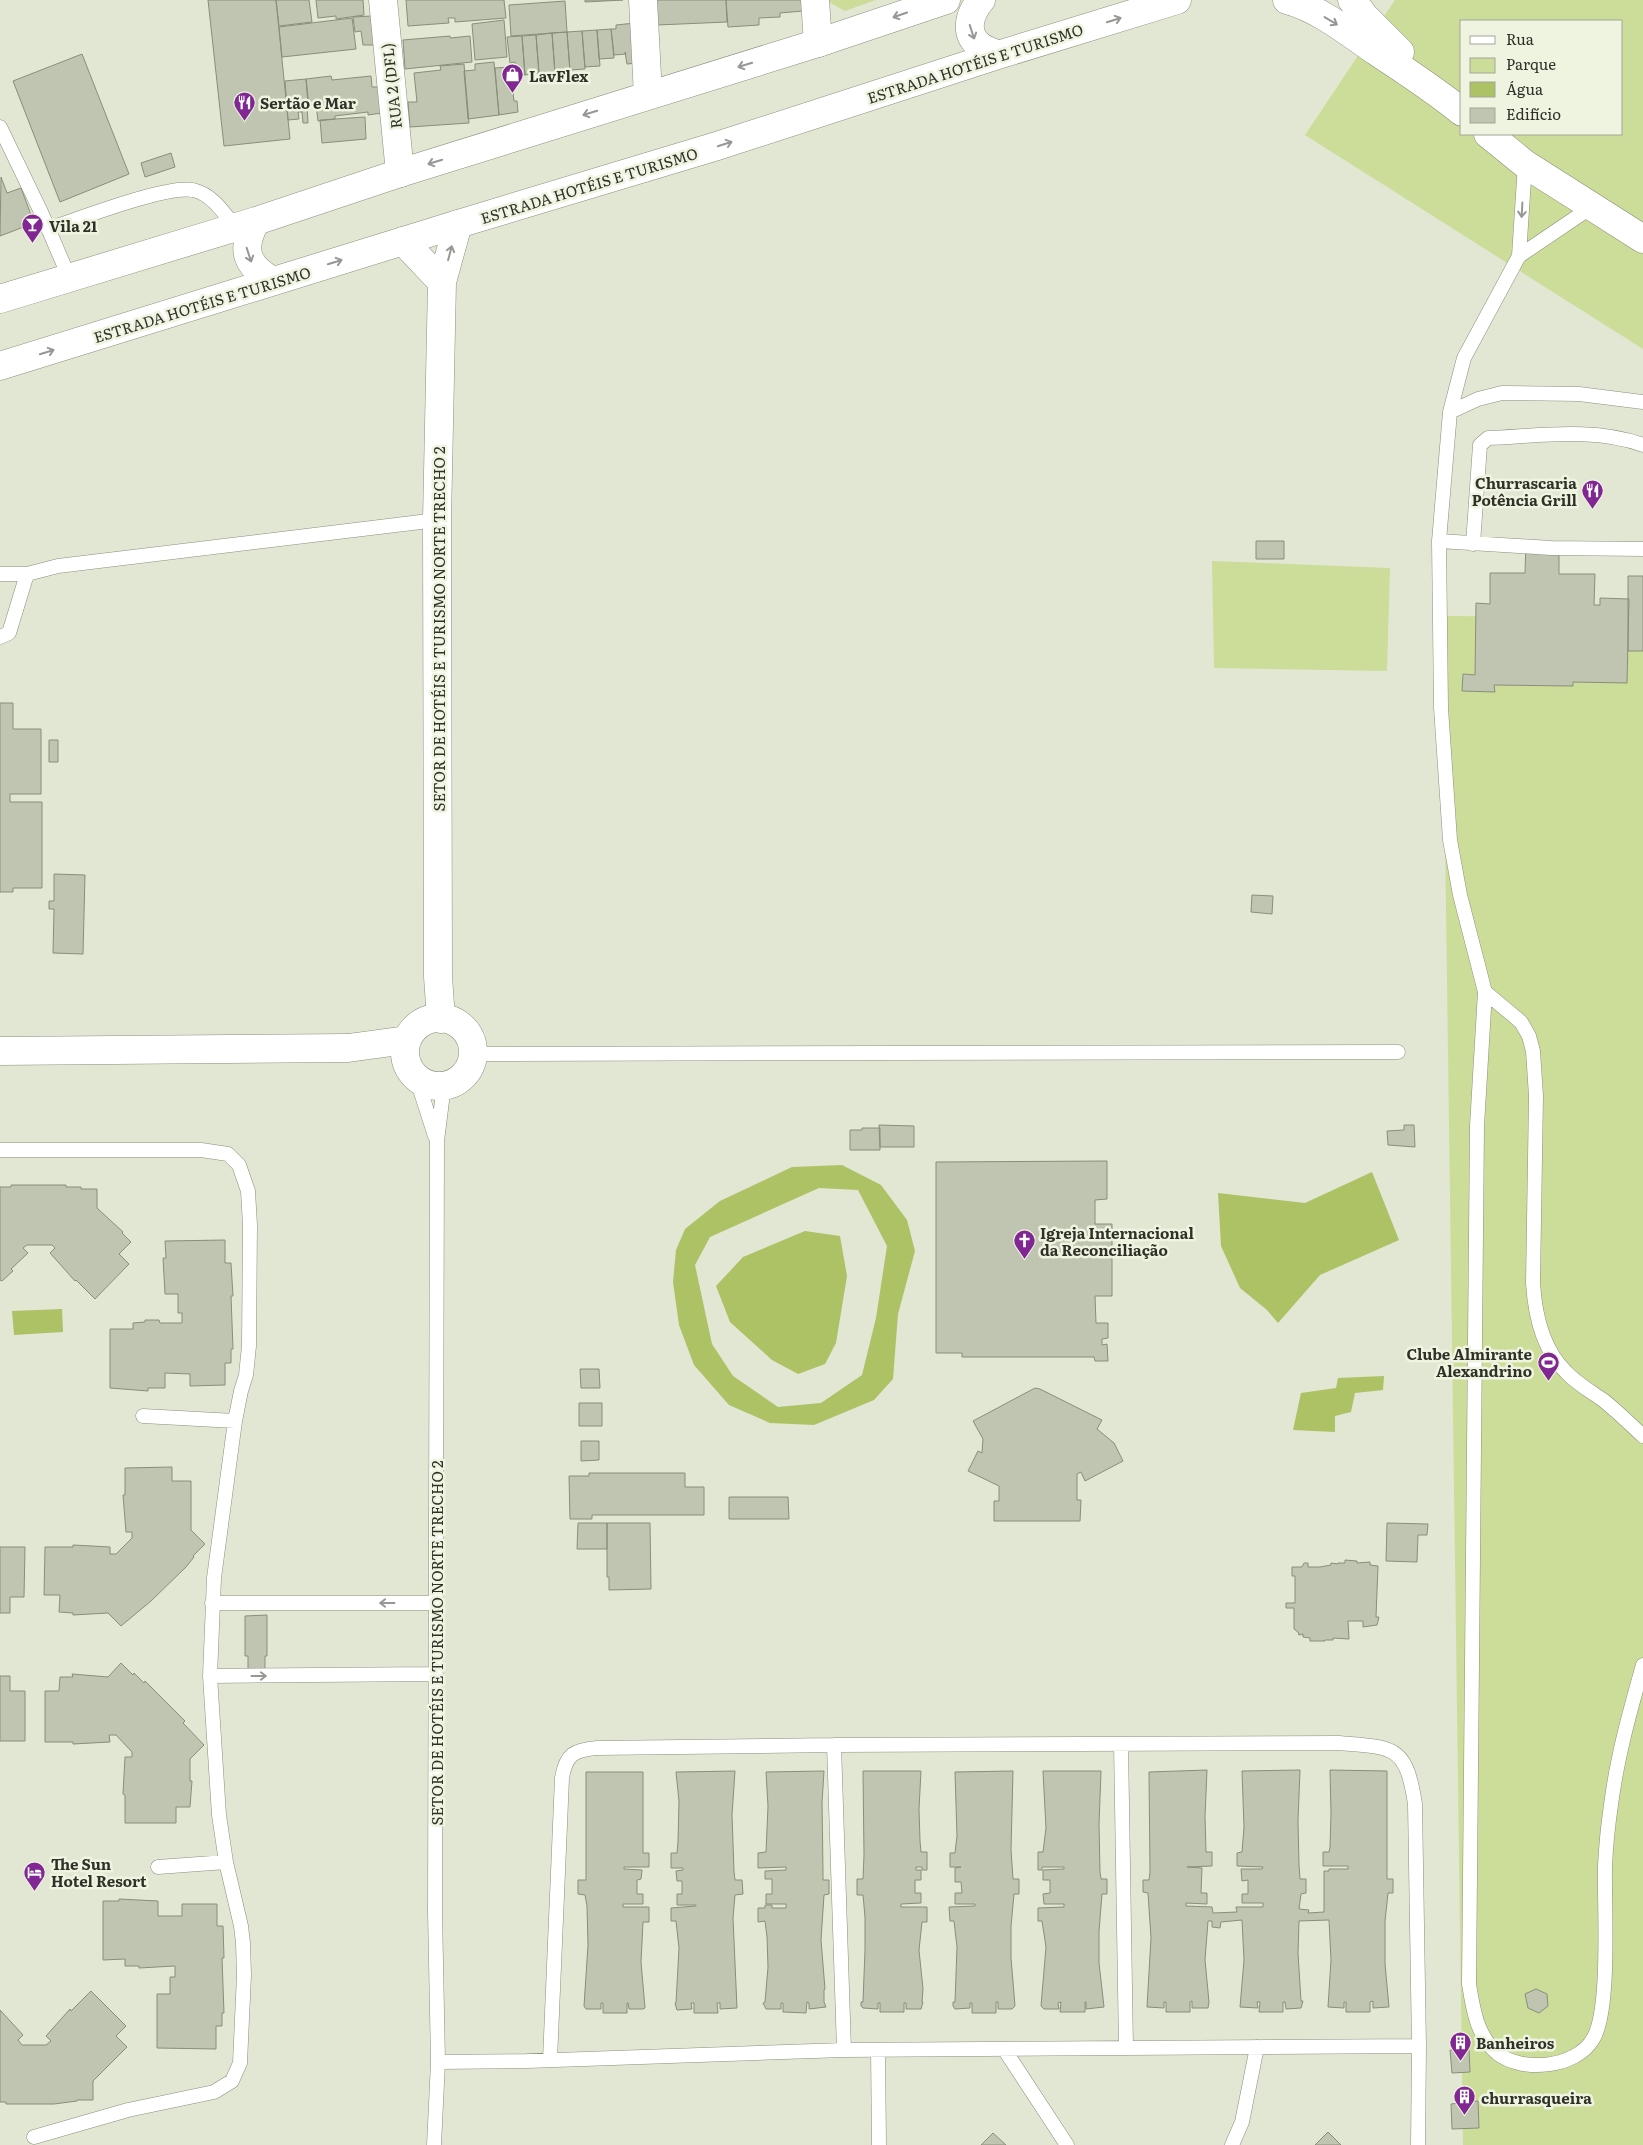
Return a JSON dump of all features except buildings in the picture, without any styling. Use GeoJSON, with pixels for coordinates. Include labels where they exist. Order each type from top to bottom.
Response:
{"type":"FeatureCollection","features":[{"type":"Feature","properties":{"kind":"main road","name":"RUA 2 (DFL)"},"geometry":{"type":"LineString","coordinates":[[383,0],[400,172]]}},
{"type":"Feature","properties":{"kind":"main road"},"geometry":{"type":"LineString","coordinates":[[643,0],[648,95]]}},
{"type":"Feature","properties":{"kind":"main road"},"geometry":{"type":"LineString","coordinates":[[815,0],[818,43]]}},
{"type":"Feature","properties":{"kind":"main road"},"geometry":{"type":"LineString","coordinates":[[0,299],[246,224],[400,172],[818,43],[946,0]]}},
{"type":"Feature","properties":{"kind":"main road"},"geometry":{"type":"LineString","coordinates":[[981,0],[970,14],[970,28],[979,46],[998,55]]}},
{"type":"Feature","properties":{"kind":"main road","name":"ESTRADA HOTÉIS E TURISMO"},"geometry":{"type":"LineString","coordinates":[[0,366],[402,241],[717,146],[998,55],[1177,0]]}},
{"type":"Feature","properties":{"kind":"main road"},"geometry":{"type":"LineString","coordinates":[[1287,0],[1314,11],[1338,24],[1452,104]]}},
{"type":"Feature","properties":{"kind":"main road"},"geometry":{"type":"LineString","coordinates":[[1352,0],[1374,26],[1452,104]]}},
{"type":"Feature","properties":{"kind":"main road"},"geometry":{"type":"LineString","coordinates":[[1489,135],[1525,164],[1643,239]]}},
{"type":"Feature","properties":{"kind":"main road"},"geometry":{"type":"LineString","coordinates":[[246,224],[247,253],[255,269],[272,282]]}},
{"type":"Feature","properties":{"kind":"main road","name":"SETOR DE HOTÉIS E TURISMO NORTE TRECHO 2"},"geometry":{"type":"LineString","coordinates":[[424,1027],[438,977],[437,520],[442,282],[458,224]]}},
{"type":"Feature","properties":{"kind":"main road"},"geometry":{"type":"LineString","coordinates":[[402,241],[442,282]]}},
{"type":"Feature","properties":{"kind":"main road"},"geometry":{"type":"LineString","coordinates":[[0,1051],[348,1048],[424,1027],[454,1022],[464,1030],[471,1041],[472,1054],[470,1065],[464,1074],[454,1082],[434,1085],[412,1072],[348,1048]]}},
{"type":"Feature","properties":{"kind":"main road"},"geometry":{"type":"LineString","coordinates":[[412,1072],[405,1058],[424,1027]]}},
{"type":"Feature","properties":{"kind":"lane"},"geometry":{"type":"LineString","coordinates":[[0,127],[69,277]]}},
{"type":"Feature","properties":{"kind":"lane"},"geometry":{"type":"LineString","coordinates":[[1525,164],[1520,256],[1464,358],[1450,412],[1439,541],[1441,708],[1450,840],[1460,895],[1485,992],[1477,1126],[1469,1984],[1472,2007],[1484,2036],[1492,2048],[1513,2062],[1532,2065],[1567,2059],[1588,2046],[1597,2030],[1601,2013],[1605,1864],[1611,1806],[1619,1756],[1643,1665]]}},
{"type":"Feature","properties":{"kind":"lane"},"geometry":{"type":"LineString","coordinates":[[48,229],[167,191],[193,190],[214,201],[246,224]]}},
{"type":"Feature","properties":{"kind":"lane"},"geometry":{"type":"LineString","coordinates":[[1520,256],[1593,206]]}},
{"type":"Feature","properties":{"kind":"lane"},"geometry":{"type":"LineString","coordinates":[[1450,412],[1478,399],[1502,393],[1579,394],[1643,402]]}},
{"type":"Feature","properties":{"kind":"lane"},"geometry":{"type":"LineString","coordinates":[[1474,544],[1480,445],[1488,438],[1598,434],[1628,439],[1643,445]]}},
{"type":"Feature","properties":{"kind":"lane"},"geometry":{"type":"LineString","coordinates":[[0,574],[27,574],[58,566],[437,520]]}},
{"type":"Feature","properties":{"kind":"lane"},"geometry":{"type":"LineString","coordinates":[[1439,541],[1591,549],[1643,549]]}},
{"type":"Feature","properties":{"kind":"lane"},"geometry":{"type":"LineString","coordinates":[[0,638],[9,633],[27,574]]}},
{"type":"Feature","properties":{"kind":"lane"},"geometry":{"type":"LineString","coordinates":[[1485,992],[1521,1022],[1529,1036],[1533,1051],[1536,1096],[1533,1283],[1540,1328],[1557,1362],[1565,1372],[1622,1416],[1643,1436]]}},
{"type":"Feature","properties":{"kind":"lane"},"geometry":{"type":"LineString","coordinates":[[472,1054],[1398,1052]]}},
{"type":"Feature","properties":{"kind":"lane","name":"SETOR DE HOTÉIS E TURISMO NORTE TRECHO 2"},"geometry":{"type":"LineString","coordinates":[[412,1072],[437,1141]]}},
{"type":"Feature","properties":{"kind":"lane","name":"SETOR DE HOTÉIS E TURISMO NORTE TRECHO 2"},"geometry":{"type":"LineString","coordinates":[[434,2145],[438,2062],[435,1911],[437,1141],[444,1085]]}},
{"type":"Feature","properties":{"kind":"lane"},"geometry":{"type":"LineString","coordinates":[[0,1150],[201,1150],[228,1154],[237,1161],[243,1173],[248,1191],[251,1276],[247,1368],[235,1421],[212,1604],[210,1676],[219,1815],[226,1862],[241,1926],[243,1943],[241,2049],[236,2075],[227,2085],[214,2092],[128,2110],[34,2137]]}},
{"type":"Feature","properties":{"kind":"lane"},"geometry":{"type":"LineString","coordinates":[[143,1416],[235,1421]]}},
{"type":"Feature","properties":{"kind":"lane"},"geometry":{"type":"LineString","coordinates":[[212,1604],[436,1603]]}},
{"type":"Feature","properties":{"kind":"lane"},"geometry":{"type":"LineString","coordinates":[[210,1676],[436,1674]]}},
{"type":"Feature","properties":{"kind":"lane"},"geometry":{"type":"LineString","coordinates":[[550,2060],[564,1766],[570,1756],[585,1749],[834,1745],[1339,1743],[1386,1748],[1399,1755],[1410,1778],[1416,1818],[1419,2046],[1418,2145]]}},
{"type":"Feature","properties":{"kind":"lane"},"geometry":{"type":"LineString","coordinates":[[1121,1744],[1126,2048]]}},
{"type":"Feature","properties":{"kind":"lane"},"geometry":{"type":"LineString","coordinates":[[834,1745],[844,2050]]}},
{"type":"Feature","properties":{"kind":"lane"},"geometry":{"type":"LineString","coordinates":[[158,1867],[226,1862]]}},
{"type":"Feature","properties":{"kind":"lane"},"geometry":{"type":"LineString","coordinates":[[438,2062],[844,2050],[1419,2046]]}},
{"type":"Feature","properties":{"kind":"lane"},"geometry":{"type":"LineString","coordinates":[[1232,2145],[1242,2122],[1257,2047]]}},
{"type":"Feature","properties":{"kind":"lane"},"geometry":{"type":"LineString","coordinates":[[878,2050],[879,2145]]}},
{"type":"Feature","properties":{"kind":"lane"},"geometry":{"type":"LineString","coordinates":[[1004,2050],[1067,2145]]}},
{"type":"Feature","properties":{"kind":"green space"},"geometry":{"type":"Polygon","coordinates":[[[825,0],[876,0],[845,11],[825,0]]]}},
{"type":"Feature","properties":{"kind":"green space"},"geometry":{"type":"Polygon","coordinates":[[[1395,0],[1643,0],[1643,349],[1305,135],[1395,0]]]}},
{"type":"Feature","properties":{"kind":"green space"},"geometry":{"type":"Polygon","coordinates":[[[1212,561],[1390,568],[1387,671],[1214,668],[1212,561]]]}},
{"type":"Feature","properties":{"kind":"green space","name":"Clube Almirante Alexandrino"},"geometry":{"type":"Polygon","coordinates":[[[1442,616],[1643,617],[1643,2145],[1463,2145],[1442,616]]]}},
{"type":"Feature","properties":{"kind":"water"},"geometry":{"type":"Polygon","coordinates":[[[842,1165],[881,1185],[907,1220],[915,1251],[898,1314],[893,1379],[874,1400],[814,1425],[770,1423],[729,1405],[694,1365],[679,1325],[673,1282],[676,1250],[685,1229],[720,1201],[792,1167],[842,1165]],[[819,1188],[710,1237],[695,1265],[712,1344],[733,1376],[778,1407],[821,1403],[862,1375],[876,1318],[887,1246],[858,1190],[819,1188]]]}},
{"type":"Feature","properties":{"kind":"water"},"geometry":{"type":"Polygon","coordinates":[[[1372,1172],[1399,1240],[1320,1275],[1278,1323],[1267,1310],[1240,1288],[1221,1246],[1218,1193],[1305,1203],[1372,1172]]]}},
{"type":"Feature","properties":{"kind":"water"},"geometry":{"type":"Polygon","coordinates":[[[805,1231],[840,1236],[847,1276],[836,1343],[825,1364],[798,1374],[772,1360],[730,1322],[716,1286],[743,1257],[805,1231]]]}},
{"type":"Feature","properties":{"kind":"water"},"geometry":{"type":"Polygon","coordinates":[[[62,1309],[63,1332],[14,1335],[12,1311],[62,1309]]]}},
{"type":"Feature","properties":{"kind":"water"},"geometry":{"type":"Polygon","coordinates":[[[1384,1376],[1383,1390],[1355,1393],[1351,1412],[1335,1416],[1335,1432],[1293,1430],[1301,1393],[1336,1388],[1338,1378],[1384,1376]]]}},
{"type":"Feature","properties":{"kind":"place","name":"LavFlex"},"geometry":{"type":"Point","coordinates":[513,94]}},
{"type":"Feature","properties":{"kind":"place","name":"Sertão e Mar"},"geometry":{"type":"Point","coordinates":[244,121]}},
{"type":"Feature","properties":{"kind":"place","name":"Vila 21"},"geometry":{"type":"Point","coordinates":[33,244]}},
{"type":"Feature","properties":{"kind":"place","name":"Churrascaria Potência Grill"},"geometry":{"type":"Point","coordinates":[1593,510]}},
{"type":"Feature","properties":{"kind":"place","name":"Igreja Internacional da Reconciliação"},"geometry":{"type":"Point","coordinates":[1024,1260]}},
{"type":"Feature","properties":{"kind":"place","name":"Clube Almirante Alexandrino"},"geometry":{"type":"Point","coordinates":[1548,1381]}},
{"type":"Feature","properties":{"kind":"place","name":"The Sun Hotel Resort"},"geometry":{"type":"Point","coordinates":[35,1891]}},
{"type":"Feature","properties":{"kind":"place","name":"Banheiros"},"geometry":{"type":"Point","coordinates":[1460,2061]}},
{"type":"Feature","properties":{"kind":"place","name":"churrasqueira"},"geometry":{"type":"Point","coordinates":[1465,2116]}}]}
